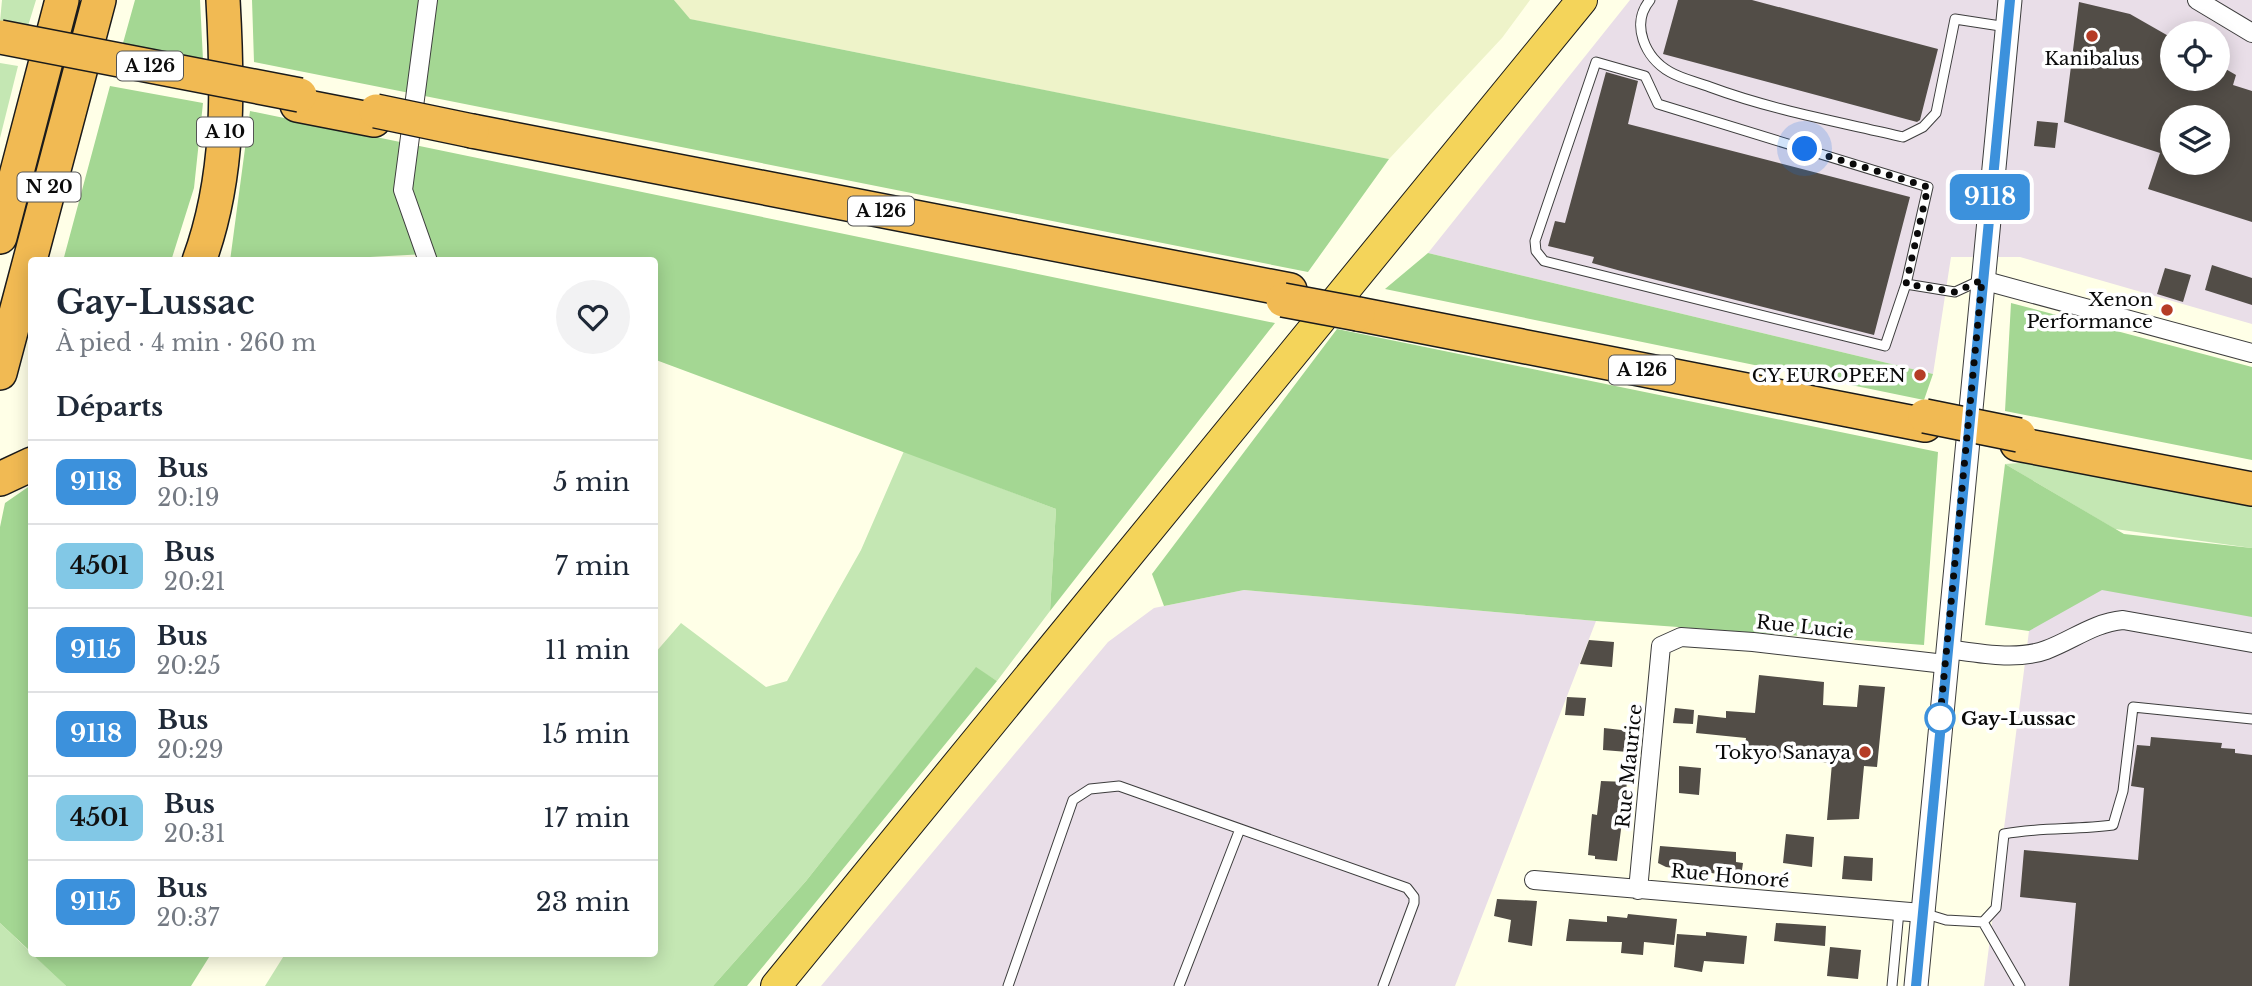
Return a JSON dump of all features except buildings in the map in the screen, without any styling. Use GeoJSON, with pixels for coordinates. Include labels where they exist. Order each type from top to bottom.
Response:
{"type":"FeatureCollection","features":[{"type":"Feature","properties":{"kind":"highway","name":"N 20"},"geometry":{"type":"LineString","coordinates":[[0,237],[62,0]]}},
{"type":"Feature","properties":{"kind":"highway","name":"N 20"},"geometry":{"type":"LineString","coordinates":[[31,257],[99,0]]}},
{"type":"Feature","properties":{"kind":"highway","name":"A 10"},"geometry":{"type":"LineString","coordinates":[[200,257],[213,211],[227,114],[223,0]]}},
{"type":"Feature","properties":{"kind":"highway"},"geometry":{"type":"LineString","coordinates":[[776,986],[1582,0]]}},
{"type":"Feature","properties":{"kind":"highway","name":"A 126"},"geometry":{"type":"LineString","coordinates":[[0,37],[471,135],[1925,421],[2252,480]]}},
{"type":"Feature","properties":{"kind":"highway","name":"A 126"},"geometry":{"type":"LineString","coordinates":[[0,47],[299,100]]}},
{"type":"Feature","properties":{"kind":"highway","name":"N 20"},"geometry":{"type":"LineString","coordinates":[[0,373],[28,268]]}},
{"type":"Feature","properties":{"kind":"highway","name":"A 126"},"geometry":{"type":"LineString","coordinates":[[2018,439],[2252,489]]}},
{"type":"Feature","properties":{"kind":"highway"},"geometry":{"type":"LineString","coordinates":[[0,479],[28,466]]}},
{"type":"Feature","properties":{"kind":"street"},"geometry":{"type":"LineString","coordinates":[[427,257],[403,190],[428,0]]}},
{"type":"Feature","properties":{"kind":"street"},"geometry":{"type":"LineString","coordinates":[[1916,986],[2010,0]]}},
{"type":"Feature","properties":{"kind":"street"},"geometry":{"type":"LineString","coordinates":[[2197,0],[2252,33]]}},
{"type":"Feature","properties":{"kind":"street"},"geometry":{"type":"LineString","coordinates":[[1982,280],[2252,353]]}},
{"type":"Feature","properties":{"kind":"street","name":"Rue Lucie"},"geometry":{"type":"LineString","coordinates":[[1661,646],[1681,637],[1946,656],[2016,655],[2045,651],[2102,622],[2123,620],[2252,643]]}},
{"type":"Feature","properties":{"kind":"street","name":"Rue Maurice"},"geometry":{"type":"LineString","coordinates":[[1638,890],[1661,646]]}},
{"type":"Feature","properties":{"kind":"street","name":"Rue Honoré"},"geometry":{"type":"LineString","coordinates":[[1534,880],[1922,913]]}},
{"type":"Feature","properties":{"kind":"lane"},"geometry":{"type":"LineString","coordinates":[[1650,0],[1641,22],[1642,40],[1649,55],[1669,72],[1726,93],[1903,137],[1923,127],[1936,113],[1955,19],[2007,27]]}},
{"type":"Feature","properties":{"kind":"lane"},"geometry":{"type":"LineString","coordinates":[[1596,62],[1645,76],[1658,104],[1928,187],[1906,284],[1885,346],[1544,261],[1536,251],[1535,241],[1596,62]]}},
{"type":"Feature","properties":{"kind":"lane"},"geometry":{"type":"LineString","coordinates":[[1906,284],[1955,292],[1982,280]]}},
{"type":"Feature","properties":{"kind":"lane"},"geometry":{"type":"LineString","coordinates":[[1983,922],[1996,908],[2004,834],[2032,829],[2082,829],[2113,825],[2123,791],[2133,707],[2252,719]]}},
{"type":"Feature","properties":{"kind":"lane"},"geometry":{"type":"LineString","coordinates":[[1008,986],[1073,800],[1090,789],[1119,786],[1407,888],[1414,903],[1383,986]]}},
{"type":"Feature","properties":{"kind":"lane"},"geometry":{"type":"LineString","coordinates":[[1179,986],[1240,829]]}},
{"type":"Feature","properties":{"kind":"lane"},"geometry":{"type":"LineString","coordinates":[[1892,986],[1899,911]]}},
{"type":"Feature","properties":{"kind":"lane"},"geometry":{"type":"LineString","coordinates":[[1922,913],[1946,920],[1983,922]]}},
{"type":"Feature","properties":{"kind":"lane"},"geometry":{"type":"LineString","coordinates":[[1983,922],[2020,986]]}},
{"type":"Feature","properties":{"kind":"shaded area"},"geometry":{"type":"Polygon","coordinates":[[[1630,0],[2252,0],[2252,324],[2020,257],[1951,257],[1933,374],[1428,253],[1630,0]]]}},
{"type":"Feature","properties":{"kind":"shaded area"},"geometry":{"type":"Polygon","coordinates":[[[2040,513],[2252,568],[2252,986],[1984,986],[2029,631],[2040,513]]]}},
{"type":"Feature","properties":{"kind":"shaded area"},"geometry":{"type":"Polygon","coordinates":[[[1244,590],[1596,621],[1455,986],[821,986],[1108,642],[1154,608],[1244,590]]]}},
{"type":"Feature","properties":{"kind":"green space"},"geometry":{"type":"Polygon","coordinates":[[[2,0],[36,0],[28,26],[0,22],[2,0]]]}},
{"type":"Feature","properties":{"kind":"green space"},"geometry":{"type":"Polygon","coordinates":[[[135,0],[200,0],[203,60],[123,43],[135,0]]]}},
{"type":"Feature","properties":{"kind":"green space"},"geometry":{"type":"Polygon","coordinates":[[[252,0],[674,0],[690,19],[1389,159],[1308,272],[254,62],[252,0]]]}},
{"type":"Feature","properties":{"kind":"green space"},"geometry":{"type":"Polygon","coordinates":[[[674,0],[1530,0],[1502,38],[1389,159],[689,19],[674,0]]]}},
{"type":"Feature","properties":{"kind":"green space"},"geometry":{"type":"Polygon","coordinates":[[[0,63],[18,66],[0,138],[0,63]]]}},
{"type":"Feature","properties":{"kind":"green space"},"geometry":{"type":"Polygon","coordinates":[[[110,86],[203,103],[194,188],[172,257],[64,257],[110,86]]]}},
{"type":"Feature","properties":{"kind":"green space"},"geometry":{"type":"Polygon","coordinates":[[[250,111],[1275,323],[1050,611],[1056,509],[658,361],[658,257],[431,257],[426,254],[370,257],[231,257],[250,111]]]}},
{"type":"Feature","properties":{"kind":"green space"},"geometry":{"type":"Polygon","coordinates":[[[1428,253],[1933,374],[1924,400],[1385,289],[1428,253]]]}},
{"type":"Feature","properties":{"kind":"green space"},"geometry":{"type":"Polygon","coordinates":[[[2011,303],[2252,367],[2252,460],[2005,411],[2011,303]]]}},
{"type":"Feature","properties":{"kind":"green space"},"geometry":{"type":"Polygon","coordinates":[[[1337,329],[1938,452],[1924,645],[1596,621],[1244,590],[1164,606],[1152,574],[1337,329]]]}},
{"type":"Feature","properties":{"kind":"green space"},"geometry":{"type":"Polygon","coordinates":[[[904,451],[1056,509],[1050,611],[997,681],[976,668],[806,881],[713,986],[265,986],[283,957],[658,957],[658,650],[681,623],[766,687],[787,681],[861,550],[904,451]]]}},
{"type":"Feature","properties":{"kind":"green space"},"geometry":{"type":"Polygon","coordinates":[[[2034,462],[2252,505],[2252,548],[2115,529],[2005,464],[2034,462]]]}},
{"type":"Feature","properties":{"kind":"green space"},"geometry":{"type":"Polygon","coordinates":[[[2005,464],[2124,534],[2252,548],[2252,617],[2102,590],[2029,631],[1985,625],[2005,464]]]}},
{"type":"Feature","properties":{"kind":"green space"},"geometry":{"type":"Polygon","coordinates":[[[28,487],[28,949],[0,923],[0,527],[5,503],[28,487]]]}},
{"type":"Feature","properties":{"kind":"green space"},"geometry":{"type":"Polygon","coordinates":[[[976,667],[997,681],[747,986],[713,986],[806,881],[976,667]]]}},
{"type":"Feature","properties":{"kind":"green space"},"geometry":{"type":"Polygon","coordinates":[[[0,923],[28,950],[28,957],[36,957],[66,986],[0,986],[0,923]]]}},
{"type":"Feature","properties":{"kind":"green space"},"geometry":{"type":"Polygon","coordinates":[[[35,957],[209,957],[191,986],[66,986],[35,957]]]}},
{"type":"Feature","properties":{"kind":"bus line","name":"9118"},"geometry":{"type":"LineString","coordinates":[[1916,986],[2010,0]]}},
{"type":"Feature","properties":{"kind":"place","name":"Kanibalus"},"geometry":{"type":"Point","coordinates":[2092,36]}},
{"type":"Feature","properties":{"kind":"place","name":"Xenon Performance"},"geometry":{"type":"Point","coordinates":[2167,310]}},
{"type":"Feature","properties":{"kind":"place","name":"CY EUROPEEN"},"geometry":{"type":"Point","coordinates":[1920,375]}},
{"type":"Feature","properties":{"kind":"place","name":"Gay-Lussac"},"geometry":{"type":"Point","coordinates":[1940,718]}},
{"type":"Feature","properties":{"kind":"place","name":"Tokyo Sanaya"},"geometry":{"type":"Point","coordinates":[1865,752]}},
{"type":"Feature","properties":{"kind":"route"},"geometry":{"type":"LineString","coordinates":[[1805,149],[1928,187],[1906,284],[1955,292],[1982,280],[1940,718]]}}]}
